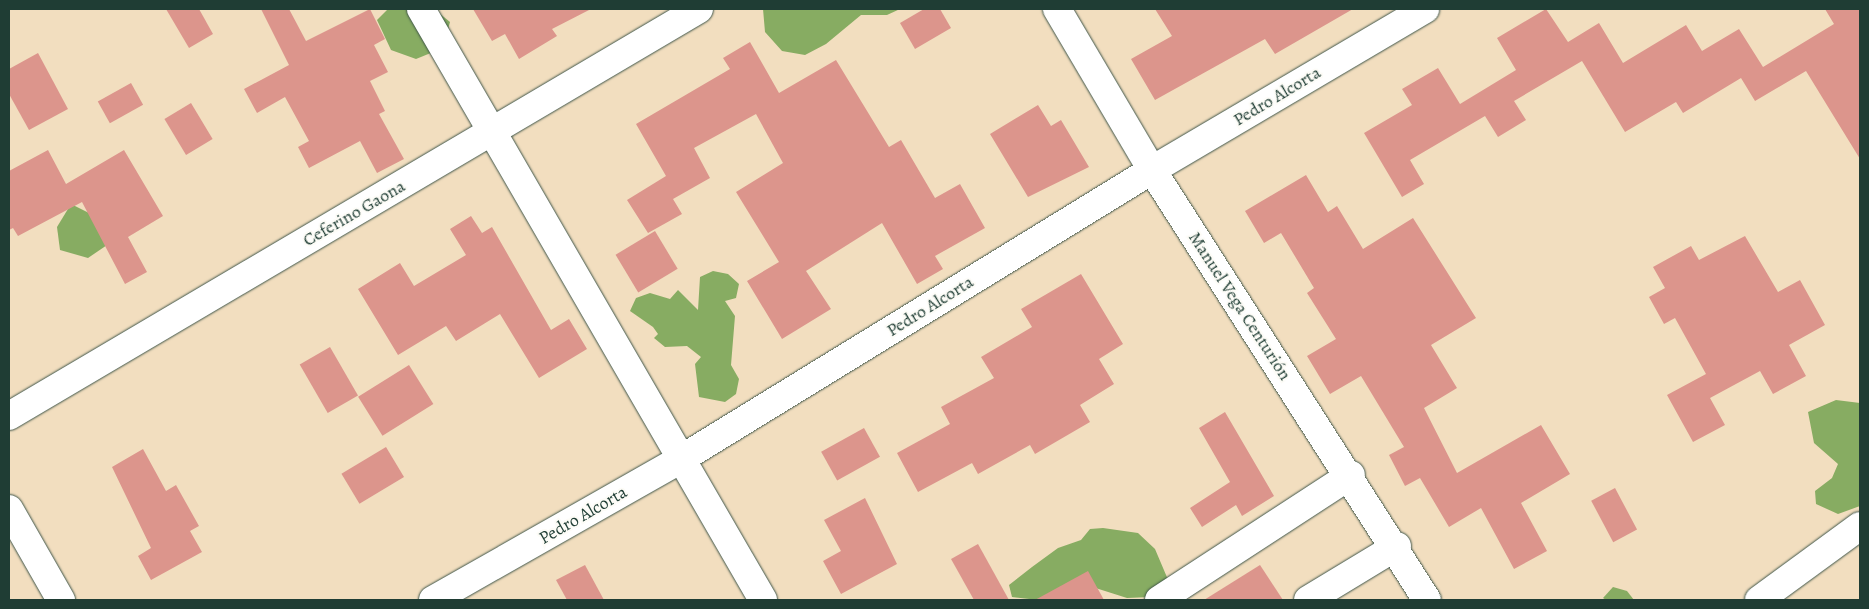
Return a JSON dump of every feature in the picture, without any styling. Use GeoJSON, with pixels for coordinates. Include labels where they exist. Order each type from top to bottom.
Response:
{"type":"FeatureCollection","features":[{"type":"Feature","properties":{"kind":"street"},"geometry":{"type":"LineString","coordinates":[[421,9],[763,600]]}},
{"type":"Feature","properties":{"kind":"street","name":"Ceferino Gaona"},"geometry":{"type":"LineString","coordinates":[[9,416],[699,9]]}},
{"type":"Feature","properties":{"kind":"street","name":"Manuel Vega Centurión"},"geometry":{"type":"LineString","coordinates":[[1056,9],[1152,170],[1397,546],[1427,600]]}},
{"type":"Feature","properties":{"kind":"street","name":"Pedro Alcorta"},"geometry":{"type":"LineString","coordinates":[[434,600],[681,460],[1152,170],[1425,9]]}},
{"type":"Feature","properties":{"kind":"street"},"geometry":{"type":"LineString","coordinates":[[1159,600],[1351,475]]}},
{"type":"Feature","properties":{"kind":"street"},"geometry":{"type":"LineString","coordinates":[[9,509],[61,600]]}},
{"type":"Feature","properties":{"kind":"street"},"geometry":{"type":"LineString","coordinates":[[1759,600],[1860,526]]}},
{"type":"Feature","properties":{"kind":"street"},"geometry":{"type":"LineString","coordinates":[[1308,600],[1397,546]]}},
{"type":"Feature","properties":{"kind":"green space"},"geometry":{"type":"Polygon","coordinates":[[[388,9],[434,9],[450,22],[443,48],[416,59],[391,50],[377,20],[388,9]]]}},
{"type":"Feature","properties":{"kind":"green space"},"geometry":{"type":"Polygon","coordinates":[[[763,9],[900,9],[887,15],[861,15],[826,44],[805,55],[782,51],[765,32],[763,9]]]}},
{"type":"Feature","properties":{"kind":"green space"},"geometry":{"type":"Polygon","coordinates":[[[71,204],[97,217],[110,243],[88,258],[60,250],[57,227],[71,204]]]}},
{"type":"Feature","properties":{"kind":"green space"},"geometry":{"type":"Polygon","coordinates":[[[713,271],[728,274],[739,284],[736,298],[725,301],[735,316],[731,365],[739,379],[736,394],[725,402],[699,397],[695,364],[701,357],[687,346],[665,347],[654,338],[658,334],[653,327],[630,311],[636,298],[650,293],[670,299],[678,290],[698,310],[700,277],[713,271]]]}},
{"type":"Feature","properties":{"kind":"green space"},"geometry":{"type":"Polygon","coordinates":[[[1836,400],[1860,403],[1860,506],[1838,514],[1816,504],[1815,491],[1832,478],[1838,464],[1814,443],[1808,412],[1836,400]]]}},
{"type":"Feature","properties":{"kind":"green space"},"geometry":{"type":"Polygon","coordinates":[[[1103,528],[1138,533],[1155,549],[1169,582],[1150,597],[1127,598],[1083,584],[1038,600],[1012,597],[1009,585],[1032,567],[1058,548],[1081,540],[1090,529],[1103,528]]]}},
{"type":"Feature","properties":{"kind":"green space"},"geometry":{"type":"Polygon","coordinates":[[[1613,587],[1627,591],[1634,600],[1606,600],[1603,598],[1613,587]]]}},
{"type":"Feature","properties":{"kind":"building"},"geometry":{"type":"Polygon","coordinates":[[[166,9],[199,9],[213,34],[189,48],[166,9]]]}},
{"type":"Feature","properties":{"kind":"building"},"geometry":{"type":"Polygon","coordinates":[[[261,9],[289,9],[306,41],[370,9],[385,39],[374,45],[388,72],[370,81],[385,111],[379,114],[404,159],[377,173],[360,141],[309,168],[298,147],[309,141],[285,97],[257,113],[244,89],[289,65],[261,9]]]}},
{"type":"Feature","properties":{"kind":"building"},"geometry":{"type":"Polygon","coordinates":[[[473,9],[591,9],[552,29],[557,36],[519,59],[505,34],[492,41],[473,9]]]}},
{"type":"Feature","properties":{"kind":"building"},"geometry":{"type":"Polygon","coordinates":[[[924,9],[940,9],[951,28],[915,49],[900,23],[924,9]]]}},
{"type":"Feature","properties":{"kind":"building"},"geometry":{"type":"Polygon","coordinates":[[[1155,9],[1353,9],[1275,54],[1265,39],[1155,100],[1131,59],[1172,36],[1155,9]]]}},
{"type":"Feature","properties":{"kind":"building"},"geometry":{"type":"Polygon","coordinates":[[[1546,9],[1568,42],[1599,23],[1623,63],[1686,25],[1702,51],[1739,29],[1763,67],[1834,24],[1825,9],[1860,9],[1860,159],[1806,71],[1755,101],[1741,78],[1683,113],[1676,102],[1625,132],[1582,61],[1514,101],[1526,120],[1498,137],[1485,116],[1410,160],[1424,184],[1402,197],[1364,133],[1412,105],[1402,89],[1438,68],[1460,104],[1516,70],[1497,38],[1546,9]]]}},
{"type":"Feature","properties":{"kind":"building"},"geometry":{"type":"Polygon","coordinates":[[[750,42],[779,93],[836,60],[889,147],[901,140],[935,198],[960,184],[985,228],[935,256],[943,269],[917,284],[882,223],[806,271],[831,309],[782,339],[747,281],[779,262],[736,192],[783,163],[756,114],[694,148],[710,178],[673,199],[682,214],[648,233],[627,200],[666,176],[636,124],[730,69],[723,58],[750,42]]]}},
{"type":"Feature","properties":{"kind":"building"},"geometry":{"type":"Polygon","coordinates":[[[38,53],[68,109],[29,130],[9,94],[9,69],[38,53]]]}},
{"type":"Feature","properties":{"kind":"building"},"geometry":{"type":"Polygon","coordinates":[[[131,83],[143,105],[110,123],[98,101],[131,83]]]}},
{"type":"Feature","properties":{"kind":"building"},"geometry":{"type":"Polygon","coordinates":[[[191,103],[213,139],[186,155],[164,119],[191,103]]]}},
{"type":"Feature","properties":{"kind":"building"},"geometry":{"type":"Polygon","coordinates":[[[1038,105],[1051,126],[1061,120],[1089,167],[1028,197],[990,134],[1038,105]]]}},
{"type":"Feature","properties":{"kind":"building"},"geometry":{"type":"Polygon","coordinates":[[[48,150],[66,184],[124,150],[163,216],[128,237],[147,272],[125,284],[82,202],[18,236],[13,228],[9,230],[9,171],[48,150]]]}},
{"type":"Feature","properties":{"kind":"building"},"geometry":{"type":"Polygon","coordinates":[[[1306,175],[1328,212],[1337,206],[1363,249],[1413,218],[1476,318],[1431,345],[1457,388],[1424,408],[1457,473],[1541,425],[1570,474],[1521,503],[1547,551],[1514,569],[1481,508],[1449,527],[1420,478],[1405,486],[1389,455],[1404,447],[1361,376],[1330,394],[1307,356],[1336,339],[1307,293],[1314,288],[1281,233],[1264,243],[1245,211],[1306,175]]]}},
{"type":"Feature","properties":{"kind":"building"},"geometry":{"type":"Polygon","coordinates":[[[471,216],[482,233],[492,227],[551,330],[569,319],[587,349],[539,378],[500,314],[456,341],[446,326],[398,355],[358,289],[400,263],[414,286],[466,255],[450,229],[471,216]]]}},
{"type":"Feature","properties":{"kind":"building"},"geometry":{"type":"Polygon","coordinates":[[[655,231],[678,269],[638,292],[616,255],[655,231]]]}},
{"type":"Feature","properties":{"kind":"building"},"geometry":{"type":"Polygon","coordinates":[[[1745,236],[1778,292],[1800,280],[1825,325],[1789,345],[1806,376],[1773,394],[1760,371],[1710,398],[1725,425],[1693,442],[1667,395],[1706,374],[1675,318],[1664,324],[1649,297],[1665,288],[1653,267],[1691,246],[1699,260],[1745,236]]]}},
{"type":"Feature","properties":{"kind":"building"},"geometry":{"type":"Polygon","coordinates":[[[1081,274],[1123,344],[1099,359],[1114,384],[1080,405],[1090,422],[1035,454],[1030,445],[978,474],[972,463],[918,492],[897,453],[950,424],[941,407],[994,378],[981,357],[1032,327],[1021,309],[1081,274]]]}},
{"type":"Feature","properties":{"kind":"building"},"geometry":{"type":"Polygon","coordinates":[[[330,347],[358,395],[328,413],[300,364],[330,347]]]}},
{"type":"Feature","properties":{"kind":"building"},"geometry":{"type":"Polygon","coordinates":[[[409,365],[433,404],[382,436],[358,397],[409,365]]]}},
{"type":"Feature","properties":{"kind":"building"},"geometry":{"type":"Polygon","coordinates":[[[1225,412],[1274,496],[1242,516],[1236,505],[1202,527],[1190,508],[1230,482],[1199,428],[1225,412]]]}},
{"type":"Feature","properties":{"kind":"building"},"geometry":{"type":"Polygon","coordinates":[[[864,428],[880,457],[837,481],[821,452],[864,428]]]}},
{"type":"Feature","properties":{"kind":"building"},"geometry":{"type":"Polygon","coordinates":[[[386,447],[404,477],[359,504],[341,474],[386,447]]]}},
{"type":"Feature","properties":{"kind":"building"},"geometry":{"type":"Polygon","coordinates":[[[143,449],[166,491],[176,485],[199,526],[190,531],[202,552],[151,580],[138,556],[151,548],[112,467],[143,449]]]}},
{"type":"Feature","properties":{"kind":"building"},"geometry":{"type":"Polygon","coordinates":[[[1615,488],[1637,529],[1613,542],[1591,501],[1615,488]]]}},
{"type":"Feature","properties":{"kind":"building"},"geometry":{"type":"Polygon","coordinates":[[[865,498],[897,564],[841,594],[823,561],[841,551],[824,520],[865,498]]]}},
{"type":"Feature","properties":{"kind":"building"},"geometry":{"type":"Polygon","coordinates":[[[978,544],[1009,600],[974,600],[951,559],[978,544]]]}},
{"type":"Feature","properties":{"kind":"building"},"geometry":{"type":"Polygon","coordinates":[[[585,565],[604,600],[567,600],[556,580],[585,565]]]}},
{"type":"Feature","properties":{"kind":"building"},"geometry":{"type":"Polygon","coordinates":[[[1260,565],[1283,600],[1204,600],[1260,565]]]}},
{"type":"Feature","properties":{"kind":"building"},"geometry":{"type":"Polygon","coordinates":[[[1088,571],[1104,600],[1035,600],[1088,571]]]}}]}
